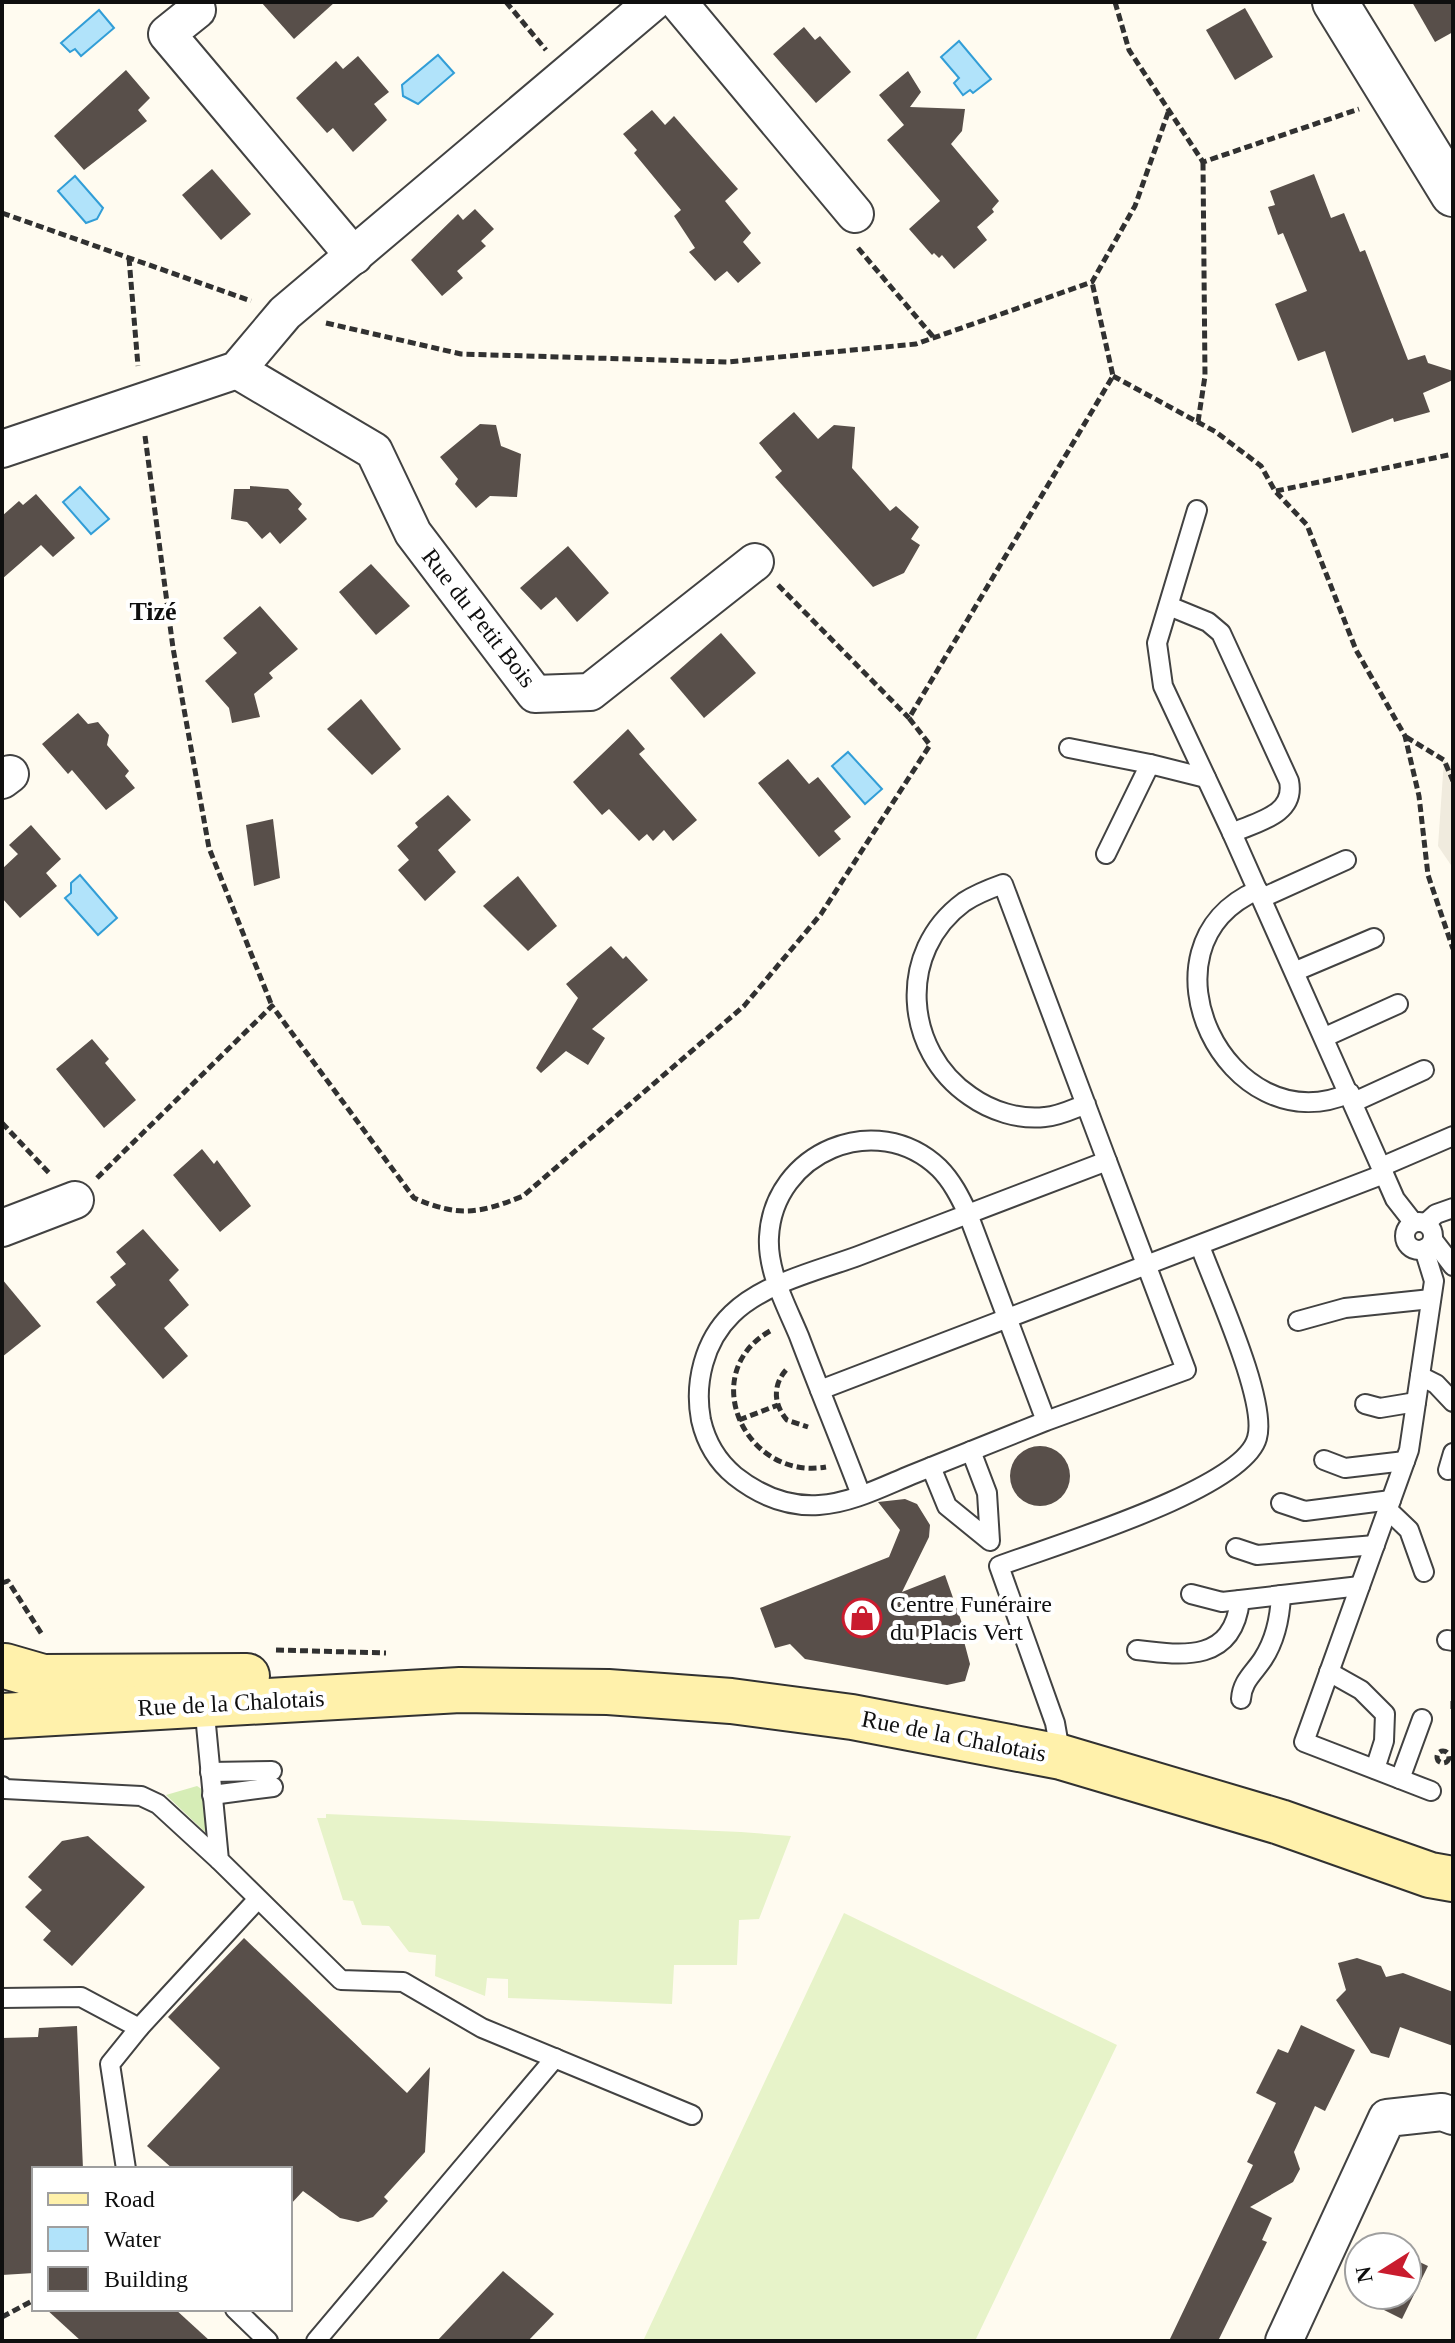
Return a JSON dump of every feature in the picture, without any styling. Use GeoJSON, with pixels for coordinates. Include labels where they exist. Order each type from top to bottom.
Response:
{"type":"FeatureCollection","features":[{"type":"Feature","properties":{"kind":"main road","name":"Rue de la Chalotais"},"geometry":{"type":"LineString","coordinates":[[3,1664],[43,1677],[204,1674],[345,1679],[460,1690]]}},
{"type":"Feature","properties":{"kind":"main road"},"geometry":{"type":"LineString","coordinates":[[2,1714],[10,1693],[3,1664]]}},
{"type":"Feature","properties":{"kind":"main road","name":"Rue de la Chalotais"},"geometry":{"type":"LineString","coordinates":[[2,1714],[460,1690],[608,1692],[731,1701],[852,1717],[1061,1757],[1185,1792],[1445,1882]]}},
{"type":"Feature","properties":{"kind":"street"},"geometry":{"type":"LineString","coordinates":[[195,2],[197,10],[167,34],[354,256]]}},
{"type":"Feature","properties":{"kind":"street"},"geometry":{"type":"LineString","coordinates":[[2,449],[237,370],[285,313],[653,2]]}},
{"type":"Feature","properties":{"kind":"street"},"geometry":{"type":"LineString","coordinates":[[678,2],[855,214]]}},
{"type":"Feature","properties":{"kind":"street"},"geometry":{"type":"LineString","coordinates":[[1335,2],[1453,194]]}},
{"type":"Feature","properties":{"kind":"street","name":"Rue du Petit Bois"},"geometry":{"type":"LineString","coordinates":[[237,370],[374,451],[413,533],[535,694],[590,692],[755,562]]}},
{"type":"Feature","properties":{"kind":"street"},"geometry":{"type":"LineString","coordinates":[[2,1228],[75,1200]]}},
{"type":"Feature","properties":{"kind":"street"},"geometry":{"type":"LineString","coordinates":[[1284,2341],[1387,2118],[1442,2112],[1453,2116]]}},
{"type":"Feature","properties":{"kind":"lane"},"geometry":{"type":"LineString","coordinates":[[1197,510],[1157,643],[1163,686],[1296,971],[1395,1199],[1453,1266]]}},
{"type":"Feature","properties":{"kind":"lane"},"geometry":{"type":"LineString","coordinates":[[1169,606],[1208,622],[1221,633],[1289,781],[1290,796],[1283,809],[1232,833]]}},
{"type":"Feature","properties":{"kind":"lane"},"geometry":{"type":"LineString","coordinates":[[1069,748],[1206,778]]}},
{"type":"Feature","properties":{"kind":"lane"},"geometry":{"type":"LineString","coordinates":[[1106,854],[1150,764]]}},
{"type":"Feature","properties":{"kind":"lane"},"geometry":{"type":"LineString","coordinates":[[1346,860],[1231,905],[1206,937],[1196,982],[1208,1030],[1230,1066],[1262,1090],[1281,1097],[1315,1101],[1352,1097],[1424,1070]]}},
{"type":"Feature","properties":{"kind":"lane"},"geometry":{"type":"LineString","coordinates":[[1086,1104],[1046,1117],[1023,1117],[982,1105],[950,1082],[923,1042],[915,995],[919,970],[936,931],[957,908],[980,893],[1003,884],[1086,1104],[1107,1161],[1186,1370],[1046,1421],[861,1495],[818,1505],[779,1500],[756,1490],[727,1469],[708,1441],[699,1410],[705,1355],[730,1315],[744,1303],[779,1286],[1107,1161]]}},
{"type":"Feature","properties":{"kind":"lane"},"geometry":{"type":"LineString","coordinates":[[1296,971],[1374,938]]}},
{"type":"Feature","properties":{"kind":"lane"},"geometry":{"type":"LineString","coordinates":[[1325,1037],[1398,1004]]}},
{"type":"Feature","properties":{"kind":"lane"},"geometry":{"type":"LineString","coordinates":[[820,1390],[1200,1246],[1383,1171],[1453,1136]]}},
{"type":"Feature","properties":{"kind":"lane"},"geometry":{"type":"LineString","coordinates":[[861,1495],[771,1264],[769,1239],[771,1215],[779,1195],[803,1164],[835,1146],[875,1139],[916,1151],[938,1167],[954,1186],[968,1214],[1046,1421]]}},
{"type":"Feature","properties":{"kind":"lane"},"geometry":{"type":"LineString","coordinates":[[1431,1791],[1304,1742],[1405,1461],[1434,1281],[1424,1234],[1436,1214],[1453,1208]]}},
{"type":"Feature","properties":{"kind":"lane"},"geometry":{"type":"LineString","coordinates":[[999,1566],[1199,1490],[1220,1478],[1248,1454],[1257,1438],[1254,1396],[1200,1246]]}},
{"type":"Feature","properties":{"kind":"lane"},"geometry":{"type":"LineString","coordinates":[[1298,1321],[1345,1308],[1431,1299]]}},
{"type":"Feature","properties":{"kind":"lane"},"geometry":{"type":"LineString","coordinates":[[1420,1376],[1436,1384],[1453,1402]]}},
{"type":"Feature","properties":{"kind":"lane"},"geometry":{"type":"LineString","coordinates":[[1365,1404],[1380,1408],[1416,1402]]}},
{"type":"Feature","properties":{"kind":"lane"},"geometry":{"type":"LineString","coordinates":[[971,1451],[987,1493],[990,1541],[1055,1723],[1061,1757]]}},
{"type":"Feature","properties":{"kind":"lane"},"geometry":{"type":"LineString","coordinates":[[1324,1460],[1345,1468],[1405,1461]]}},
{"type":"Feature","properties":{"kind":"lane"},"geometry":{"type":"LineString","coordinates":[[931,1467],[947,1506],[990,1541]]}},
{"type":"Feature","properties":{"kind":"lane"},"geometry":{"type":"LineString","coordinates":[[1281,1503],[1305,1511],[1389,1504]]}},
{"type":"Feature","properties":{"kind":"lane"},"geometry":{"type":"LineString","coordinates":[[1389,1504],[1409,1530],[1424,1572]]}},
{"type":"Feature","properties":{"kind":"lane"},"geometry":{"type":"LineString","coordinates":[[1236,1548],[1248,1554],[1268,1555],[1375,1545]]}},
{"type":"Feature","properties":{"kind":"lane"},"geometry":{"type":"LineString","coordinates":[[1191,1594],[1210,1602],[1360,1586]]}},
{"type":"Feature","properties":{"kind":"lane"},"geometry":{"type":"LineString","coordinates":[[1241,1699],[1245,1682],[1263,1659],[1277,1628],[1281,1595]]}},
{"type":"Feature","properties":{"kind":"lane"},"geometry":{"type":"LineString","coordinates":[[1137,1650],[1192,1654],[1219,1644],[1236,1623],[1240,1600]]}},
{"type":"Feature","properties":{"kind":"lane"},"geometry":{"type":"LineString","coordinates":[[1329,1672],[1361,1690],[1385,1714],[1384,1741],[1375,1769]]}},
{"type":"Feature","properties":{"kind":"lane"},"geometry":{"type":"LineString","coordinates":[[204,1704],[219,1860]]}},
{"type":"Feature","properties":{"kind":"lane"},"geometry":{"type":"LineString","coordinates":[[1400,1779],[1422,1719]]}},
{"type":"Feature","properties":{"kind":"lane"},"geometry":{"type":"LineString","coordinates":[[210,1772],[273,1779],[212,1795]]}},
{"type":"Feature","properties":{"kind":"lane"},"geometry":{"type":"LineString","coordinates":[[2,1786],[5,1789],[141,1796],[158,1804],[341,1980],[403,1982],[482,2028],[692,2115]]}},
{"type":"Feature","properties":{"kind":"lane"},"geometry":{"type":"LineString","coordinates":[[126,2167],[110,2064],[139,2028],[257,1900]]}},
{"type":"Feature","properties":{"kind":"lane"},"geometry":{"type":"LineString","coordinates":[[2,1998],[81,1997],[139,2028]]}},
{"type":"Feature","properties":{"kind":"lane"},"geometry":{"type":"LineString","coordinates":[[316,2341],[555,2058]]}},
{"type":"Feature","properties":{"kind":"lane"},"geometry":{"type":"LineString","coordinates":[[237,2311],[268,2341]]}},
{"type":"Feature","properties":{"kind":"path"},"geometry":{"type":"LineString","coordinates":[[506,2],[567,75]]}},
{"type":"Feature","properties":{"kind":"path"},"geometry":{"type":"LineString","coordinates":[[1115,2],[1129,50],[1203,162],[1205,376],[1198,422]]}},
{"type":"Feature","properties":{"kind":"path"},"geometry":{"type":"LineString","coordinates":[[1203,162],[1394,97]]}},
{"type":"Feature","properties":{"kind":"path"},"geometry":{"type":"LineString","coordinates":[[2,213],[285,313],[461,354],[727,362],[935,339],[1092,282],[1135,206],[1169,110]]}},
{"type":"Feature","properties":{"kind":"path"},"geometry":{"type":"LineString","coordinates":[[855,214],[849,234],[857,248],[935,339]]}},
{"type":"Feature","properties":{"kind":"path"},"geometry":{"type":"LineString","coordinates":[[129,258],[140,403],[173,648],[209,848],[272,1006],[414,1198],[447,1212],[488,1210],[523,1196],[744,1006],[821,914],[930,745],[909,718],[755,562]]}},
{"type":"Feature","properties":{"kind":"path"},"geometry":{"type":"LineString","coordinates":[[909,718],[1113,376],[1092,282]]}},
{"type":"Feature","properties":{"kind":"path"},"geometry":{"type":"LineString","coordinates":[[1113,376],[1198,422],[1261,466],[1275,491],[1307,525],[1356,650],[1405,736],[1419,796],[1428,875],[1453,949]]}},
{"type":"Feature","properties":{"kind":"path"},"geometry":{"type":"LineString","coordinates":[[1275,491],[1453,454]]}},
{"type":"Feature","properties":{"kind":"path"},"geometry":{"type":"LineString","coordinates":[[1405,736],[1444,760],[1453,781]]}},
{"type":"Feature","properties":{"kind":"path"},"geometry":{"type":"LineString","coordinates":[[2,1123],[75,1200],[272,1006]]}},
{"type":"Feature","properties":{"kind":"path"},"geometry":{"type":"LineString","coordinates":[[793,1321],[764,1335],[741,1363],[734,1391],[739,1420],[744,1432],[762,1452],[786,1465],[816,1468],[848,1462]]}},
{"type":"Feature","properties":{"kind":"path"},"geometry":{"type":"LineString","coordinates":[[739,1420],[778,1405]]}},
{"type":"Feature","properties":{"kind":"path"},"geometry":{"type":"LineString","coordinates":[[1453,1701],[1453,1711]]}},
{"type":"Feature","properties":{"kind":"path"},"geometry":{"type":"LineString","coordinates":[[2,2317],[32,2301]]}},
{"type":"Feature","properties":{"kind":"green space"},"geometry":{"type":"Polygon","coordinates":[[[197,1786],[206,1792],[210,1831],[205,1832],[166,1795],[197,1786]]]}},
{"type":"Feature","properties":{"kind":"green space"},"geometry":{"type":"Polygon","coordinates":[[[326,1814],[791,1836],[759,1919],[739,1920],[737,1965],[674,1965],[672,2004],[508,1998],[508,1979],[487,1978],[485,1996],[435,1976],[436,1955],[409,1952],[389,1926],[362,1925],[353,1901],[343,1900],[317,1818],[326,1818],[326,1814]]]}},
{"type":"Feature","properties":{"kind":"green space"},"geometry":{"type":"Polygon","coordinates":[[[844,1913],[1117,2045],[975,2341],[643,2341],[844,1913]]]}},
{"type":"Feature","properties":{"kind":"shaded area"},"geometry":{"type":"Polygon","coordinates":[[[1444,760],[1453,767],[1453,868],[1438,846],[1444,760]]]}},
{"type":"Feature","properties":{"kind":"water"},"geometry":{"type":"Polygon","coordinates":[[[99,10],[114,28],[81,56],[75,49],[70,52],[61,43],[99,10]]]}},
{"type":"Feature","properties":{"kind":"water"},"geometry":{"type":"Polygon","coordinates":[[[959,41],[991,79],[973,93],[970,90],[963,95],[954,83],[959,78],[941,57],[959,41]]]}},
{"type":"Feature","properties":{"kind":"water"},"geometry":{"type":"Polygon","coordinates":[[[438,55],[454,73],[418,104],[403,96],[402,85],[438,55]]]}},
{"type":"Feature","properties":{"kind":"water"},"geometry":{"type":"Polygon","coordinates":[[[75,176],[103,208],[97,219],[86,223],[58,191],[75,176]]]}},
{"type":"Feature","properties":{"kind":"water"},"geometry":{"type":"Polygon","coordinates":[[[80,487],[109,519],[91,534],[63,502],[80,487]]]}},
{"type":"Feature","properties":{"kind":"water"},"geometry":{"type":"Polygon","coordinates":[[[848,752],[882,789],[865,804],[832,766],[848,752]]]}},
{"type":"Feature","properties":{"kind":"water"},"geometry":{"type":"Polygon","coordinates":[[[80,875],[117,918],[98,935],[65,898],[71,893],[71,883],[80,875]]]}},
{"type":"Feature","properties":{"kind":"building"},"geometry":{"type":"Polygon","coordinates":[[[261,2],[335,2],[294,39],[261,2]]]}},
{"type":"Feature","properties":{"kind":"building"},"geometry":{"type":"Polygon","coordinates":[[[1412,2],[1453,2],[1453,32],[1435,42],[1412,2]]]}},
{"type":"Feature","properties":{"kind":"building"},"geometry":{"type":"Polygon","coordinates":[[[1245,8],[1273,57],[1235,80],[1206,30],[1245,8]]]}},
{"type":"Feature","properties":{"kind":"building"},"geometry":{"type":"Polygon","coordinates":[[[804,27],[815,40],[820,36],[851,72],[816,103],[773,54],[804,27]]]}},
{"type":"Feature","properties":{"kind":"building"},"geometry":{"type":"Polygon","coordinates":[[[358,56],[389,92],[374,104],[387,120],[353,152],[333,128],[327,133],[296,98],[336,61],[343,69],[358,56]]]}},
{"type":"Feature","properties":{"kind":"building"},"geometry":{"type":"Polygon","coordinates":[[[126,70],[150,98],[138,110],[147,121],[84,170],[54,136],[126,70]]]}},
{"type":"Feature","properties":{"kind":"building"},"geometry":{"type":"Polygon","coordinates":[[[908,71],[921,92],[910,107],[965,109],[962,131],[951,144],[999,201],[992,209],[994,212],[977,227],[987,240],[954,269],[942,255],[939,258],[934,253],[932,255],[909,229],[940,201],[887,140],[904,125],[879,95],[908,71]]]}},
{"type":"Feature","properties":{"kind":"building"},"geometry":{"type":"Polygon","coordinates":[[[652,110],[665,125],[674,116],[738,189],[725,201],[751,233],[743,242],[761,263],[738,283],[727,271],[715,281],[689,252],[695,248],[674,216],[681,210],[634,153],[637,150],[623,134],[652,110]]]}},
{"type":"Feature","properties":{"kind":"building"},"geometry":{"type":"Polygon","coordinates":[[[212,169],[251,214],[221,240],[182,195],[212,169]]]}},
{"type":"Feature","properties":{"kind":"building"},"geometry":{"type":"Polygon","coordinates":[[[1314,174],[1331,218],[1344,213],[1360,252],[1365,250],[1408,360],[1425,355],[1428,363],[1453,371],[1453,380],[1423,393],[1430,412],[1394,422],[1393,418],[1352,433],[1325,351],[1298,361],[1275,304],[1307,291],[1283,233],[1278,235],[1268,207],[1275,205],[1270,191],[1314,174]]]}},
{"type":"Feature","properties":{"kind":"building"},"geometry":{"type":"Polygon","coordinates":[[[475,209],[494,229],[481,241],[486,246],[457,271],[463,278],[442,296],[411,260],[458,214],[463,220],[475,209]]]}},
{"type":"Feature","properties":{"kind":"building"},"geometry":{"type":"Polygon","coordinates":[[[794,412],[818,439],[834,425],[855,427],[852,468],[890,511],[896,506],[919,527],[911,539],[920,545],[904,573],[873,587],[775,477],[782,471],[759,443],[794,412]]]}},
{"type":"Feature","properties":{"kind":"building"},"geometry":{"type":"Polygon","coordinates":[[[480,424],[496,425],[501,446],[521,454],[517,497],[490,496],[476,508],[455,484],[458,479],[440,457],[480,424]]]}},
{"type":"Feature","properties":{"kind":"building"},"geometry":{"type":"Polygon","coordinates":[[[250,486],[288,489],[302,504],[298,509],[307,519],[280,544],[270,532],[262,539],[247,522],[231,519],[234,489],[250,489],[250,486]]]}},
{"type":"Feature","properties":{"kind":"building"},"geometry":{"type":"Polygon","coordinates":[[[36,494],[75,538],[53,557],[41,545],[2,579],[2,516],[19,501],[23,505],[36,494]]]}},
{"type":"Feature","properties":{"kind":"building"},"geometry":{"type":"Polygon","coordinates":[[[568,546],[609,593],[577,622],[556,597],[541,610],[520,588],[568,546]]]}},
{"type":"Feature","properties":{"kind":"building"},"geometry":{"type":"Polygon","coordinates":[[[371,564],[410,606],[376,635],[339,592],[371,564]]]}},
{"type":"Feature","properties":{"kind":"building"},"geometry":{"type":"Polygon","coordinates":[[[260,606],[298,649],[269,673],[273,678],[254,694],[260,717],[232,723],[229,708],[205,681],[237,653],[223,638],[260,606]]]}},
{"type":"Feature","properties":{"kind":"building"},"geometry":{"type":"Polygon","coordinates":[[[721,633],[756,673],[704,718],[670,678],[721,633]]]}},
{"type":"Feature","properties":{"kind":"building"},"geometry":{"type":"Polygon","coordinates":[[[361,699],[401,749],[372,775],[327,729],[361,699]]]}},
{"type":"Feature","properties":{"kind":"building"},"geometry":{"type":"Polygon","coordinates":[[[78,713],[88,724],[98,722],[109,735],[107,745],[129,771],[125,776],[135,788],[106,810],[72,770],[68,774],[42,744],[78,713]]]}},
{"type":"Feature","properties":{"kind":"building"},"geometry":{"type":"Polygon","coordinates":[[[628,729],[645,749],[639,754],[697,820],[673,841],[664,830],[653,841],[647,834],[639,841],[609,809],[602,815],[573,782],[628,729]]]}},
{"type":"Feature","properties":{"kind":"building"},"geometry":{"type":"Polygon","coordinates":[[[788,759],[809,784],[818,777],[851,817],[834,831],[841,839],[819,857],[758,783],[788,759]]]}},
{"type":"Feature","properties":{"kind":"building"},"geometry":{"type":"Polygon","coordinates":[[[448,795],[471,820],[438,850],[456,872],[425,901],[398,870],[409,860],[397,846],[418,827],[415,823],[448,795]]]}},
{"type":"Feature","properties":{"kind":"building"},"geometry":{"type":"Polygon","coordinates":[[[273,819],[280,878],[254,886],[246,825],[273,819]]]}},
{"type":"Feature","properties":{"kind":"building"},"geometry":{"type":"Polygon","coordinates":[[[31,825],[61,859],[46,873],[57,886],[20,918],[2,898],[2,869],[18,854],[9,845],[31,825]]]}},
{"type":"Feature","properties":{"kind":"building"},"geometry":{"type":"Polygon","coordinates":[[[518,876],[557,926],[528,951],[483,906],[518,876]]]}},
{"type":"Feature","properties":{"kind":"building"},"geometry":{"type":"Polygon","coordinates":[[[611,946],[623,959],[626,956],[648,980],[592,1029],[605,1038],[588,1065],[566,1051],[541,1073],[536,1068],[578,998],[566,984],[611,946]]]}},
{"type":"Feature","properties":{"kind":"building"},"geometry":{"type":"Polygon","coordinates":[[[92,1039],[109,1059],[105,1063],[136,1100],[104,1128],[56,1069],[92,1039]]]}},
{"type":"Feature","properties":{"kind":"building"},"geometry":{"type":"Polygon","coordinates":[[[202,1149],[214,1164],[217,1160],[251,1206],[220,1232],[173,1175],[202,1149]]]}},
{"type":"Feature","properties":{"kind":"building"},"geometry":{"type":"Polygon","coordinates":[[[143,1229],[179,1270],[169,1280],[189,1305],[164,1328],[188,1356],[163,1379],[96,1302],[116,1285],[110,1277],[126,1264],[116,1252],[143,1229]]]}},
{"type":"Feature","properties":{"kind":"building"},"geometry":{"type":"Polygon","coordinates":[[[2,1279],[41,1326],[2,1357],[2,1279]]]}},
{"type":"Feature","properties":{"kind":"building"},"geometry":{"type":"Polygon","coordinates":[[[1040,1446],[1052,1448],[1061,1455],[1068,1464],[1068,1488],[1061,1497],[1052,1504],[1040,1506],[1028,1504],[1019,1497],[1012,1488],[1010,1476],[1012,1464],[1019,1455],[1028,1448],[1040,1446]]]}},
{"type":"Feature","properties":{"kind":"building","name":"Centre Funéraire du Placis Vert"},"geometry":{"type":"Polygon","coordinates":[[[905,1499],[917,1504],[930,1525],[929,1537],[902,1592],[945,1575],[964,1629],[961,1630],[970,1664],[965,1681],[947,1685],[805,1659],[790,1644],[775,1648],[760,1608],[889,1557],[900,1530],[878,1502],[905,1499]]]}},
{"type":"Feature","properties":{"kind":"building"},"geometry":{"type":"Polygon","coordinates":[[[88,1836],[145,1887],[72,1966],[43,1940],[51,1931],[25,1907],[42,1890],[28,1877],[62,1841],[88,1836]]]}},
{"type":"Feature","properties":{"kind":"building"},"geometry":{"type":"Polygon","coordinates":[[[244,1938],[407,2093],[430,2067],[425,2152],[384,2197],[388,2201],[373,2217],[358,2222],[340,2218],[303,2191],[292,2203],[292,2167],[171,2167],[147,2146],[220,2068],[168,2017],[244,1938]]]}},
{"type":"Feature","properties":{"kind":"building"},"geometry":{"type":"Polygon","coordinates":[[[1357,1958],[1381,1966],[1386,1977],[1403,1973],[1453,1992],[1453,2046],[1400,2027],[1389,2058],[1371,2053],[1336,2000],[1346,1990],[1338,1963],[1357,1958]]]}},
{"type":"Feature","properties":{"kind":"building"},"geometry":{"type":"Polygon","coordinates":[[[1301,2025],[1355,2050],[1325,2111],[1315,2106],[1294,2152],[1300,2169],[1293,2182],[1250,2207],[1272,2218],[1262,2240],[1267,2242],[1218,2341],[1169,2341],[1253,2165],[1247,2162],[1276,2103],[1256,2093],[1278,2049],[1288,2053],[1301,2025]]]}},
{"type":"Feature","properties":{"kind":"building"},"geometry":{"type":"Polygon","coordinates":[[[77,2026],[83,2167],[32,2167],[32,2273],[2,2275],[2,2038],[38,2037],[39,2028],[77,2026]]]}},
{"type":"Feature","properties":{"kind":"building"},"geometry":{"type":"Polygon","coordinates":[[[503,2271],[554,2314],[528,2341],[437,2341],[503,2271]]]}},
{"type":"Feature","properties":{"kind":"building"},"geometry":{"type":"Polygon","coordinates":[[[48,2311],[177,2311],[210,2341],[81,2341],[48,2311]]]}},
{"type":"Feature","properties":{"kind":"building"},"geometry":{"type":"Polygon","coordinates":[[[1386,2311],[1406,2311],[1402,2319],[1386,2311]]]}},
{"type":"Feature","properties":{"kind":"place","name":"Centre Funéraire du Placis Vert"},"geometry":{"type":"Point","coordinates":[862,1618]}},
{"type":"Feature","properties":{"kind":"district","name":"Tizé"},"geometry":{"type":"Point","coordinates":[153,611]}}]}
